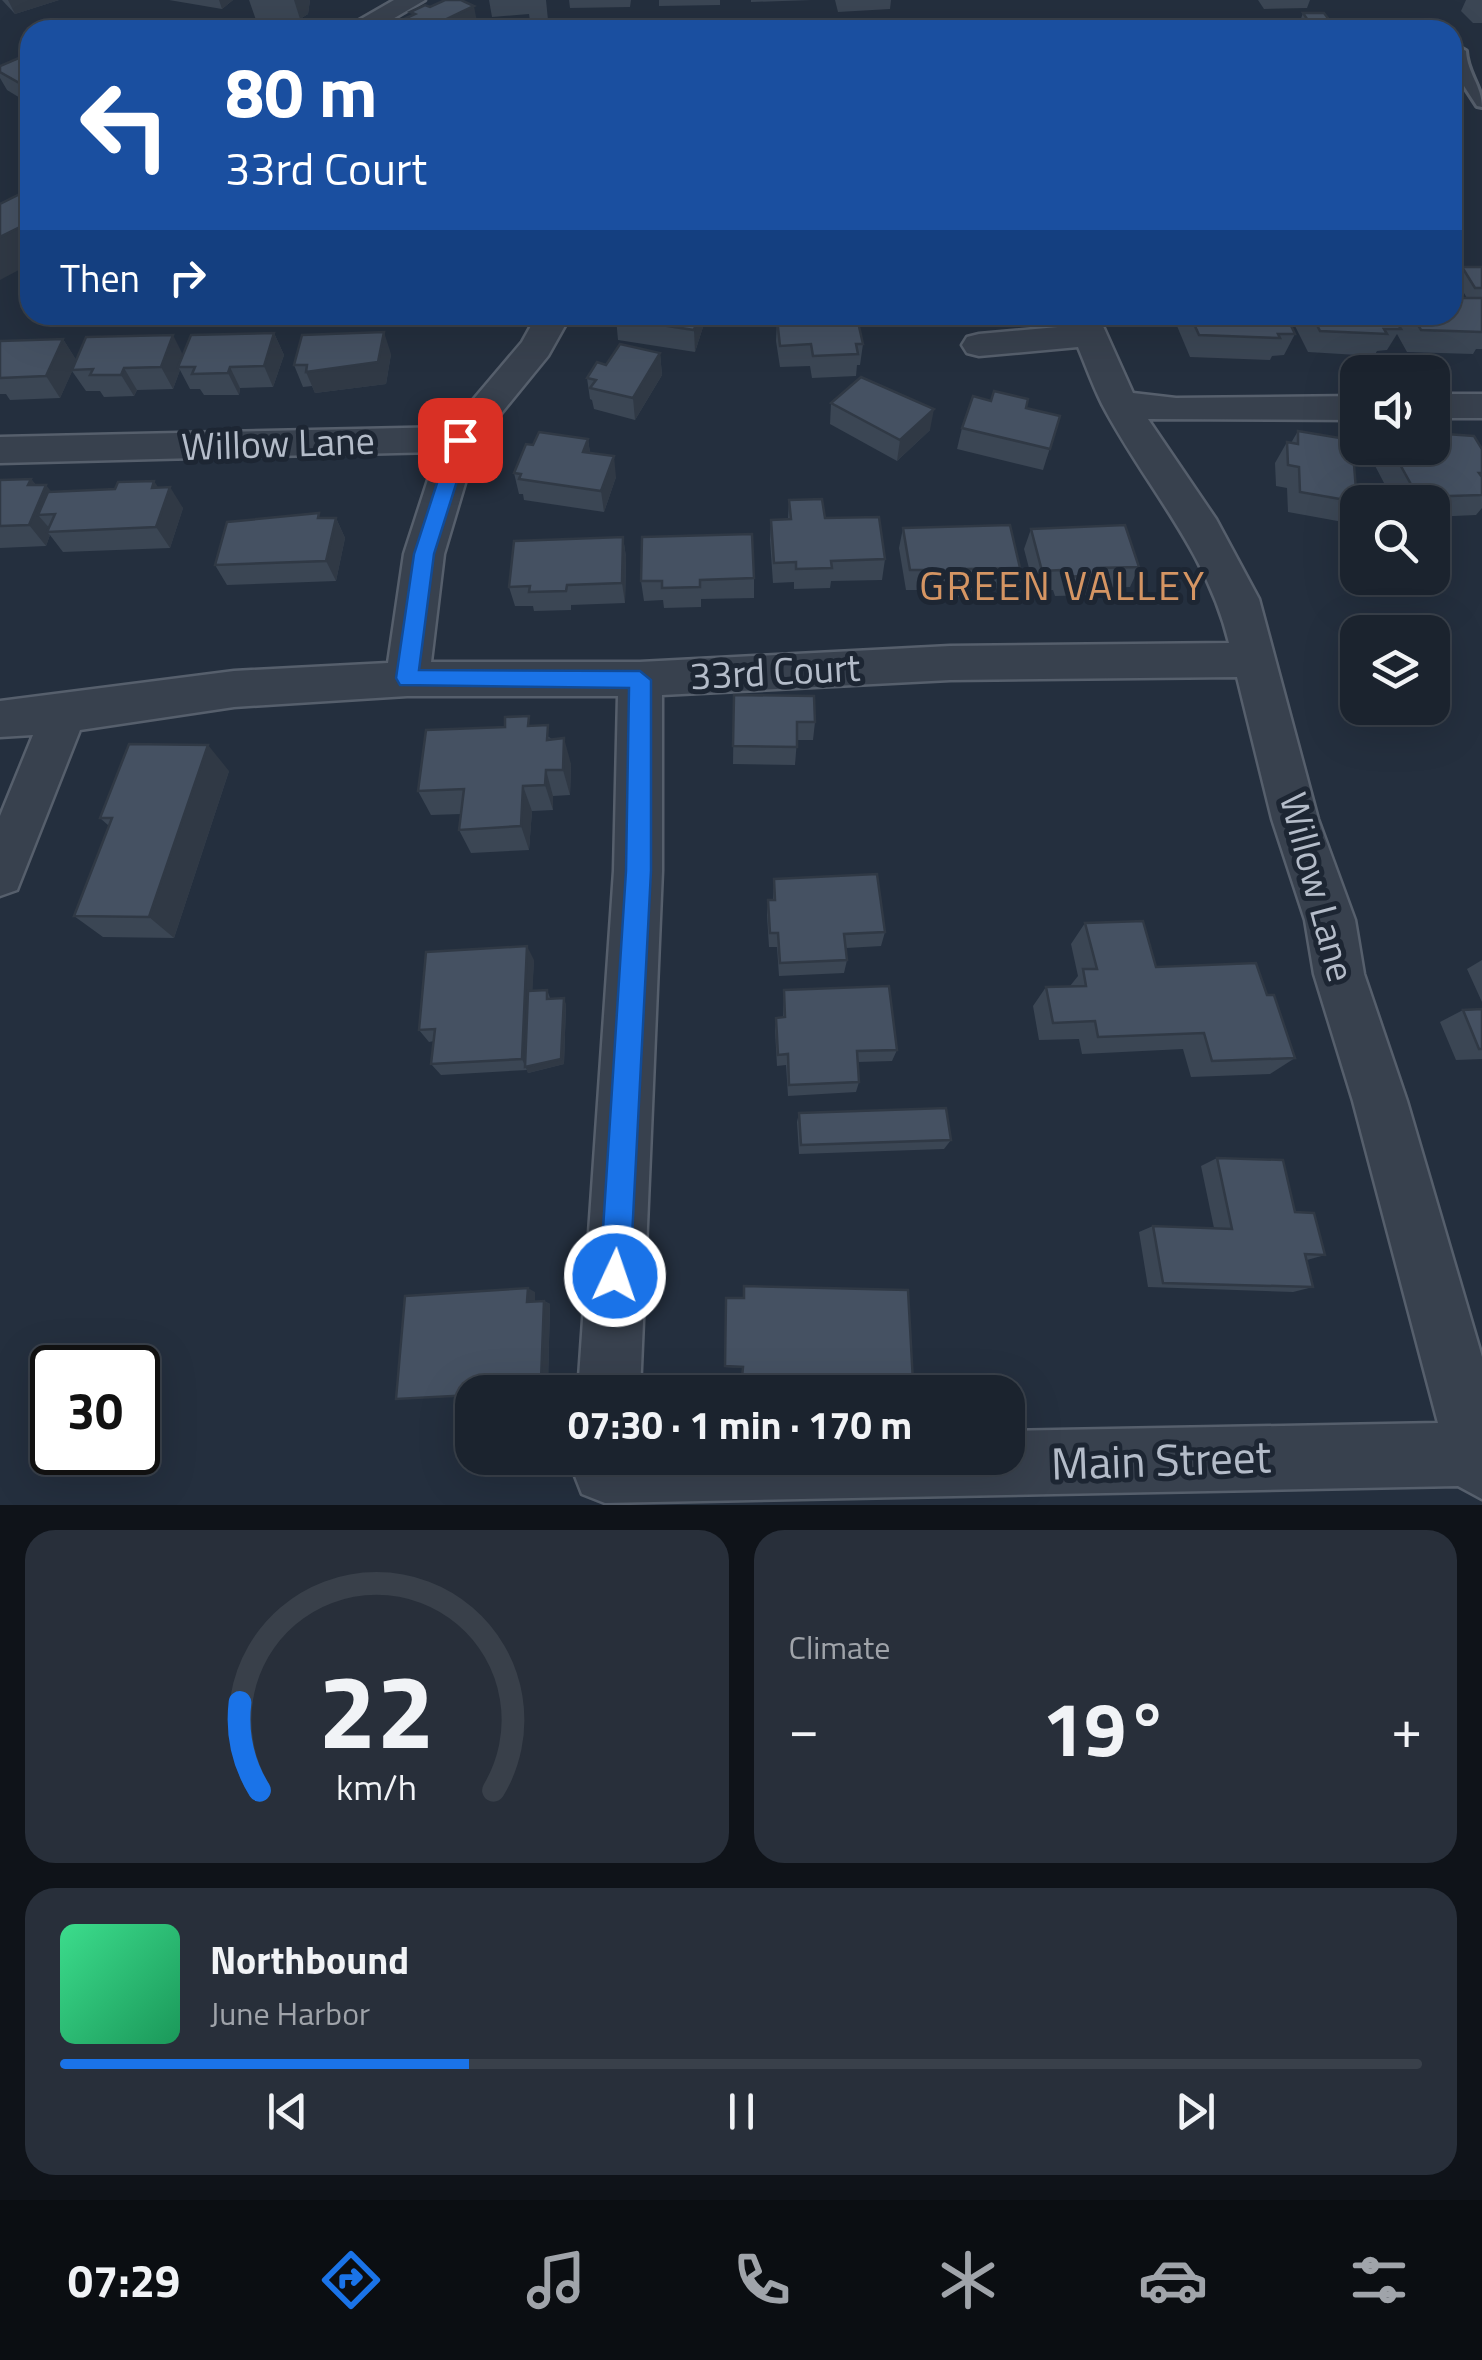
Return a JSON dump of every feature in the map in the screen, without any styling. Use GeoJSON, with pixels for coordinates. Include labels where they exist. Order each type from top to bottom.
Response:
{"type":"FeatureCollection","features":[{"type":"Feature","properties":{"kind":"street"},"geometry":{"type":"LineString","coordinates":[[375,20],[413,0]]}},
{"type":"Feature","properties":{"kind":"street"},"geometry":{"type":"LineString","coordinates":[[407,678],[424,554],[460,440],[536,348],[549,325]]}},
{"type":"Feature","properties":{"kind":"street","name":"Willow Lane"},"geometry":{"type":"LineString","coordinates":[[979,345],[1085,325],[1120,404],[1202,529],[1239,599],[1252,660],[1275,726],[1295,819],[1330,920],[1340,974],[1380,1101],[1480,1460]]}},
{"type":"Feature","properties":{"kind":"street"},"geometry":{"type":"LineString","coordinates":[[1120,404],[1176,410],[1340,408]]}},
{"type":"Feature","properties":{"kind":"street"},"geometry":{"type":"LineString","coordinates":[[1450,406],[1482,406]]}},
{"type":"Feature","properties":{"kind":"street","name":"Willow Lane"},"geometry":{"type":"LineString","coordinates":[[0,450],[460,440]]}},
{"type":"Feature","properties":{"kind":"street","name":"33rd Court"},"geometry":{"type":"LineString","coordinates":[[0,718],[64,714],[234,689],[407,678],[640,680],[950,664],[1252,660]]}},
{"type":"Feature","properties":{"kind":"street"},"geometry":{"type":"LineString","coordinates":[[610,1375],[638,871],[640,680]]}},
{"type":"Feature","properties":{"kind":"street"},"geometry":{"type":"LineString","coordinates":[[0,874],[64,714]]}},
{"type":"Feature","properties":{"kind":"street","name":"Main Street"},"geometry":{"type":"LineString","coordinates":[[604,1478],[1480,1460]]}},
{"type":"Feature","properties":{"kind":"lane"},"geometry":{"type":"LineString","coordinates":[[1462,72],[1482,103]]}},
{"type":"Feature","properties":{"kind":"building"},"geometry":{"type":"Polygon","coordinates":[[[445,0],[461,0],[474,6],[445,20],[402,20],[425,5],[430,7],[445,0]]]}},
{"type":"Feature","properties":{"kind":"building"},"geometry":{"type":"Polygon","coordinates":[[[1303,13],[1324,13],[1329,20],[1308,20],[1303,13]]]}},
{"type":"Feature","properties":{"kind":"building"},"geometry":{"type":"Polygon","coordinates":[[[20,57],[20,83],[0,72],[0,66],[20,57]]]}},
{"type":"Feature","properties":{"kind":"building"},"geometry":{"type":"Polygon","coordinates":[[[20,194],[20,227],[0,237],[0,204],[20,194]]]}},
{"type":"Feature","properties":{"kind":"building"},"geometry":{"type":"Polygon","coordinates":[[[1462,267],[1482,267],[1482,288],[1475,288],[1462,267]]]}},
{"type":"Feature","properties":{"kind":"building"},"geometry":{"type":"Polygon","coordinates":[[[1462,298],[1482,298],[1482,332],[1421,330],[1418,325],[1462,325],[1462,298]]]}},
{"type":"Feature","properties":{"kind":"building"},"geometry":{"type":"Polygon","coordinates":[[[662,325],[696,325],[694,330],[662,325]]]}},
{"type":"Feature","properties":{"kind":"building"},"geometry":{"type":"Polygon","coordinates":[[[778,325],[859,325],[863,344],[856,344],[858,354],[813,356],[811,344],[780,346],[778,325]]]}},
{"type":"Feature","properties":{"kind":"building"},"geometry":{"type":"Polygon","coordinates":[[[1194,325],[1291,325],[1295,334],[1278,334],[1280,338],[1199,335],[1194,325]]]}},
{"type":"Feature","properties":{"kind":"building"},"geometry":{"type":"Polygon","coordinates":[[[1317,325],[1398,325],[1401,329],[1384,329],[1387,334],[1320,331],[1317,325]]]}},
{"type":"Feature","properties":{"kind":"building"},"geometry":{"type":"Polygon","coordinates":[[[384,332],[378,362],[306,372],[307,365],[294,365],[302,335],[384,332]]]}},
{"type":"Feature","properties":{"kind":"building"},"geometry":{"type":"Polygon","coordinates":[[[274,333],[264,366],[192,374],[195,367],[178,367],[191,335],[274,333]]]}},
{"type":"Feature","properties":{"kind":"building"},"geometry":{"type":"Polygon","coordinates":[[[173,335],[161,367],[124,368],[121,375],[90,375],[93,369],[72,370],[86,337],[173,335]]]}},
{"type":"Feature","properties":{"kind":"building"},"geometry":{"type":"Polygon","coordinates":[[[63,339],[46,376],[0,378],[0,341],[63,339]]]}},
{"type":"Feature","properties":{"kind":"building"},"geometry":{"type":"Polygon","coordinates":[[[620,344],[660,353],[633,398],[590,388],[596,380],[587,378],[597,362],[606,365],[620,344]]]}},
{"type":"Feature","properties":{"kind":"building"},"geometry":{"type":"Polygon","coordinates":[[[861,377],[934,409],[900,440],[831,403],[861,377]]]}},
{"type":"Feature","properties":{"kind":"building"},"geometry":{"type":"Polygon","coordinates":[[[994,391],[1028,399],[1026,408],[1060,416],[1050,449],[962,428],[973,396],[991,401],[994,391]]]}},
{"type":"Feature","properties":{"kind":"building"},"geometry":{"type":"Polygon","coordinates":[[[1298,431],[1340,438],[1340,465],[1354,465],[1356,485],[1340,485],[1340,499],[1300,492],[1299,467],[1288,465],[1287,442],[1298,444],[1298,431]]]}},
{"type":"Feature","properties":{"kind":"building"},"geometry":{"type":"Polygon","coordinates":[[[539,432],[588,439],[583,452],[614,456],[601,491],[519,479],[521,474],[514,473],[526,444],[533,445],[539,432]]]}},
{"type":"Feature","properties":{"kind":"building"},"geometry":{"type":"Polygon","coordinates":[[[1450,434],[1474,436],[1482,449],[1482,495],[1450,496],[1450,485],[1411,485],[1400,465],[1450,465],[1450,434]]]}},
{"type":"Feature","properties":{"kind":"building"},"geometry":{"type":"Polygon","coordinates":[[[31,479],[28,485],[46,485],[29,525],[0,526],[0,480],[31,479]]]}},
{"type":"Feature","properties":{"kind":"building"},"geometry":{"type":"Polygon","coordinates":[[[154,481],[152,488],[170,487],[156,527],[47,532],[55,514],[38,515],[48,492],[115,489],[118,482],[154,481]]]}},
{"type":"Feature","properties":{"kind":"building"},"geometry":{"type":"Polygon","coordinates":[[[822,499],[825,518],[879,517],[885,559],[831,561],[832,568],[796,569],[796,562],[774,563],[771,520],[791,519],[789,500],[822,499]]]}},
{"type":"Feature","properties":{"kind":"building"},"geometry":{"type":"Polygon","coordinates":[[[319,513],[318,518],[336,518],[326,561],[215,565],[227,522],[319,513]]]}},
{"type":"Feature","properties":{"kind":"building"},"geometry":{"type":"Polygon","coordinates":[[[1010,525],[1020,568],[966,569],[968,577],[929,578],[928,570],[910,570],[903,528],[1010,525]]]}},
{"type":"Feature","properties":{"kind":"building"},"geometry":{"type":"Polygon","coordinates":[[[1125,525],[1139,567],[1098,568],[1101,575],[1063,577],[1061,570],[1042,571],[1031,529],[1125,525]]]}},
{"type":"Feature","properties":{"kind":"building"},"geometry":{"type":"Polygon","coordinates":[[[752,534],[754,578],[700,580],[700,587],[662,588],[662,581],[641,581],[642,537],[752,534]]]}},
{"type":"Feature","properties":{"kind":"building"},"geometry":{"type":"Polygon","coordinates":[[[623,537],[622,583],[567,585],[566,591],[529,592],[530,586],[509,587],[514,541],[623,537]]]}},
{"type":"Feature","properties":{"kind":"building"},"geometry":{"type":"Polygon","coordinates":[[[734,695],[814,696],[815,722],[797,722],[797,747],[733,746],[734,695]]]}},
{"type":"Feature","properties":{"kind":"building"},"geometry":{"type":"Polygon","coordinates":[[[529,716],[528,726],[548,725],[547,740],[564,738],[563,770],[546,770],[545,785],[523,786],[521,826],[459,830],[464,789],[418,791],[426,730],[505,727],[505,717],[529,716]]]}},
{"type":"Feature","properties":{"kind":"building"},"geometry":{"type":"Polygon","coordinates":[[[129,744],[208,745],[149,917],[74,916],[112,818],[100,818],[129,744]]]}},
{"type":"Feature","properties":{"kind":"building"},"geometry":{"type":"Polygon","coordinates":[[[877,874],[885,932],[844,934],[847,960],[780,963],[778,933],[770,933],[768,900],[775,900],[774,879],[877,874]]]}},
{"type":"Feature","properties":{"kind":"building"},"geometry":{"type":"Polygon","coordinates":[[[1143,921],[1156,967],[1256,963],[1267,995],[1274,995],[1295,1058],[1212,1061],[1204,1033],[1098,1037],[1095,1021],[1053,1023],[1046,987],[1086,986],[1083,969],[1097,969],[1085,923],[1143,921]]]}},
{"type":"Feature","properties":{"kind":"building"},"geometry":{"type":"Polygon","coordinates":[[[527,946],[522,1059],[431,1064],[435,1029],[419,1030],[426,952],[527,946]]]}},
{"type":"Feature","properties":{"kind":"building"},"geometry":{"type":"Polygon","coordinates":[[[889,986],[897,1050],[857,1051],[859,1082],[789,1085],[788,1054],[778,1055],[776,1018],[785,1017],[784,990],[889,986]]]}},
{"type":"Feature","properties":{"kind":"building"},"geometry":{"type":"Polygon","coordinates":[[[547,990],[547,999],[564,998],[561,1059],[525,1067],[528,991],[547,990]]]}},
{"type":"Feature","properties":{"kind":"building"},"geometry":{"type":"Polygon","coordinates":[[[1482,1009],[1482,1049],[1479,1049],[1463,1010],[1482,1009]]]}},
{"type":"Feature","properties":{"kind":"building"},"geometry":{"type":"Polygon","coordinates":[[[946,1108],[951,1140],[801,1145],[799,1113],[946,1108]]]}},
{"type":"Feature","properties":{"kind":"building"},"geometry":{"type":"Polygon","coordinates":[[[1217,1158],[1283,1160],[1295,1212],[1314,1213],[1325,1255],[1305,1254],[1313,1287],[1163,1283],[1153,1226],[1232,1229],[1217,1158]]]}},
{"type":"Feature","properties":{"kind":"building"},"geometry":{"type":"Polygon","coordinates":[[[744,1286],[908,1290],[913,1375],[742,1375],[743,1367],[725,1366],[726,1298],[744,1298],[744,1286]]]}},
{"type":"Feature","properties":{"kind":"building"},"geometry":{"type":"Polygon","coordinates":[[[528,1288],[527,1302],[544,1301],[541,1375],[455,1375],[455,1396],[396,1399],[405,1296],[528,1288]]]}},
{"type":"Feature","properties":{"kind":"district","name":"GREEN VALLEY"},"geometry":{"type":"Point","coordinates":[1063,586]}},
{"type":"Feature","properties":{"kind":"route"},"geometry":{"type":"LineString","coordinates":[[460,440],[424,554],[407,678],[640,680],[638,871],[615,1276]]}}]}
